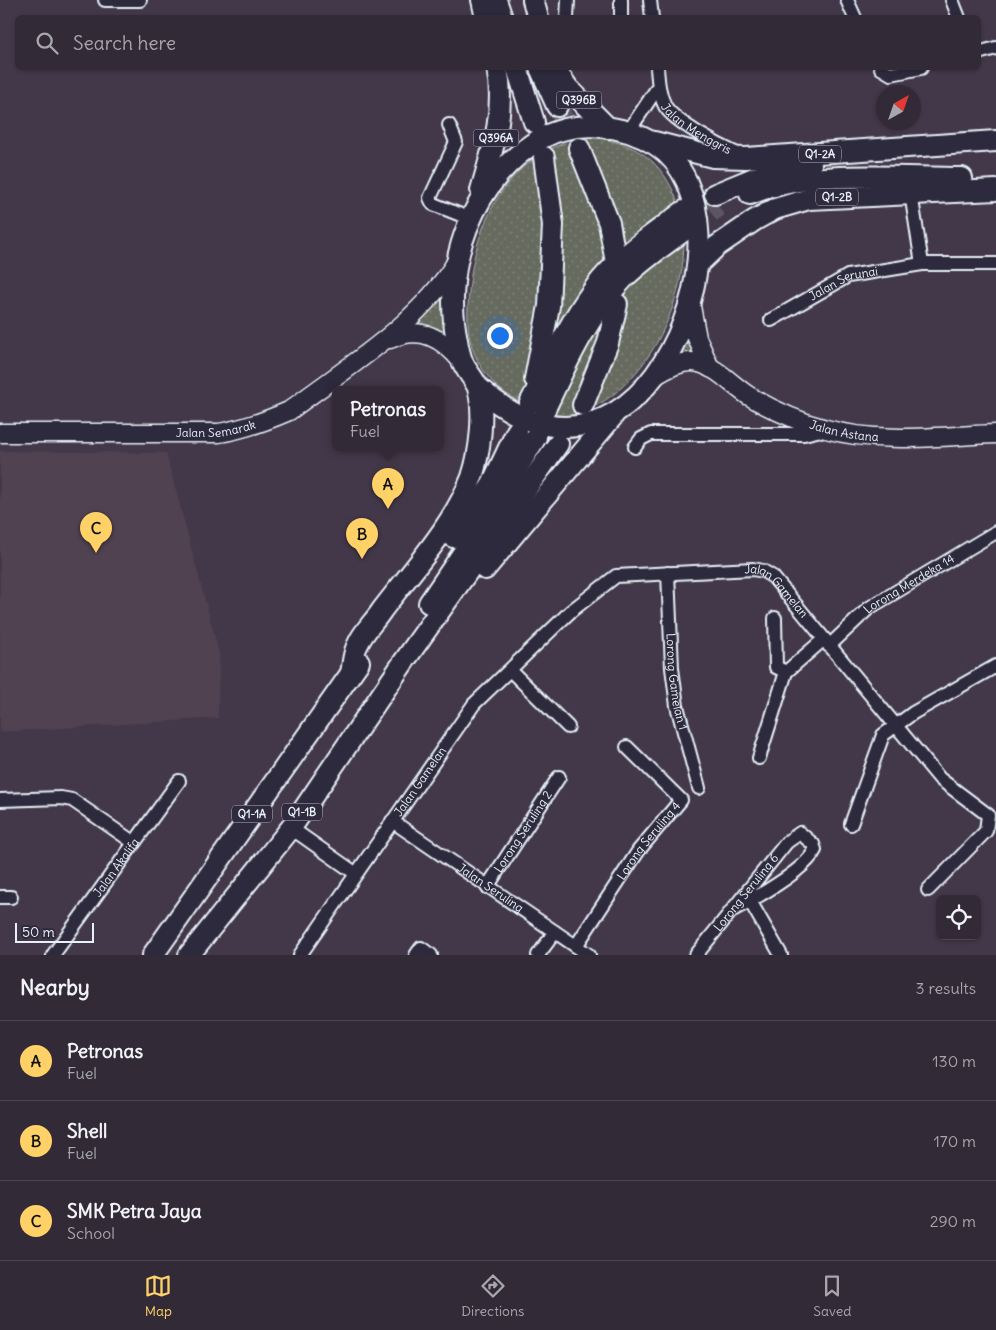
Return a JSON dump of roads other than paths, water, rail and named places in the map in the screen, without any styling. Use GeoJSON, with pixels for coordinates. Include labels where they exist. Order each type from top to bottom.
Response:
{"type":"FeatureCollection","features":[{"type":"Feature","properties":{"kind":"main road"},"geometry":{"type":"LineString","coordinates":[[482,0],[485,15]]}},
{"type":"Feature","properties":{"kind":"main road"},"geometry":{"type":"LineString","coordinates":[[496,0],[501,15]]}},
{"type":"Feature","properties":{"kind":"main road"},"geometry":{"type":"LineString","coordinates":[[518,0],[522,15]]}},
{"type":"Feature","properties":{"kind":"main road"},"geometry":{"type":"LineString","coordinates":[[532,0],[537,15]]}},
{"type":"Feature","properties":{"kind":"main road","name":"Q396A"},"geometry":{"type":"LineString","coordinates":[[473,213],[494,145],[500,118],[501,86],[497,70]]}},
{"type":"Feature","properties":{"kind":"main road"},"geometry":{"type":"LineString","coordinates":[[518,70],[534,122]]}},
{"type":"Feature","properties":{"kind":"main road"},"geometry":{"type":"LineString","coordinates":[[541,70],[557,106]]}},
{"type":"Feature","properties":{"kind":"main road","name":"Q396B"},"geometry":{"type":"LineString","coordinates":[[555,70],[568,88],[608,128]]}},
{"type":"Feature","properties":{"kind":"main road"},"geometry":{"type":"LineString","coordinates":[[373,347],[403,333],[414,332],[446,344],[463,363],[478,387],[503,408],[521,418],[539,424],[557,427],[582,426],[613,416],[634,398],[653,377],[675,342],[690,301],[698,264],[697,217],[692,191],[686,179],[668,155],[636,136],[608,128],[580,126],[544,137],[524,151],[496,176],[473,213],[458,259],[454,321],[463,363]]}},
{"type":"Feature","properties":{"kind":"main road","name":"Q1-2A"},"geometry":{"type":"LineString","coordinates":[[636,136],[713,157],[746,158],[996,141]]}},
{"type":"Feature","properties":{"kind":"main road"},"geometry":{"type":"LineString","coordinates":[[579,148],[609,223],[615,257]]}},
{"type":"Feature","properties":{"kind":"main road"},"geometry":{"type":"LineString","coordinates":[[996,150],[806,166],[754,178],[717,201],[807,180],[872,178],[996,179]]}},
{"type":"Feature","properties":{"kind":"main road"},"geometry":{"type":"LineString","coordinates":[[544,157],[553,225],[549,306],[538,406],[565,335],[594,288],[620,260],[685,220]]}},
{"type":"Feature","properties":{"kind":"main road","name":"Q1-2B"},"geometry":{"type":"LineString","coordinates":[[698,264],[717,246],[754,220],[775,209],[809,199],[996,190]]}},
{"type":"Feature","properties":{"kind":"main road","name":"Jalan Semarak"},"geometry":{"type":"LineString","coordinates":[[0,433],[219,433],[272,419],[289,411],[399,326],[437,290],[458,259]]}},
{"type":"Feature","properties":{"kind":"main road"},"geometry":{"type":"LineString","coordinates":[[690,301],[695,333],[710,368]]}},
{"type":"Feature","properties":{"kind":"main road"},"geometry":{"type":"LineString","coordinates":[[583,406],[608,342],[617,304]]}},
{"type":"Feature","properties":{"kind":"main road"},"geometry":{"type":"LineString","coordinates":[[653,377],[667,368],[687,362],[698,363],[710,368]]}},
{"type":"Feature","properties":{"kind":"main road","name":"Jalan Astana"},"geometry":{"type":"LineString","coordinates":[[710,368],[766,405],[825,429],[845,434],[892,436],[996,434]]}},
{"type":"Feature","properties":{"kind":"main road","name":"Q1-1A"},"geometry":{"type":"LineString","coordinates":[[153,955],[351,673],[357,644],[456,510],[471,478],[480,452],[478,387]]}},
{"type":"Feature","properties":{"kind":"main road","name":"Q1-1B"},"geometry":{"type":"LineString","coordinates":[[191,951],[291,828],[405,660],[449,614],[526,517],[613,416]]}},
{"type":"Feature","properties":{"kind":"main road"},"geometry":{"type":"LineString","coordinates":[[191,951],[490,513],[526,434],[490,488],[351,673]]}},
{"type":"Feature","properties":{"kind":"main road"},"geometry":{"type":"LineString","coordinates":[[405,660],[558,444]]}},
{"type":"Feature","properties":{"kind":"street"},"geometry":{"type":"LineString","coordinates":[[105,0],[140,0]]}},
{"type":"Feature","properties":{"kind":"street"},"geometry":{"type":"LineString","coordinates":[[567,15],[568,0]]}},
{"type":"Feature","properties":{"kind":"street"},"geometry":{"type":"LineString","coordinates":[[621,0],[621,15]]}},
{"type":"Feature","properties":{"kind":"street"},"geometry":{"type":"LineString","coordinates":[[650,0],[652,15]]}},
{"type":"Feature","properties":{"kind":"street"},"geometry":{"type":"LineString","coordinates":[[847,0],[853,15]]}},
{"type":"Feature","properties":{"kind":"street"},"geometry":{"type":"LineString","coordinates":[[952,0],[958,15]]}},
{"type":"Feature","properties":{"kind":"street"},"geometry":{"type":"LineString","coordinates":[[981,51],[996,48]]}},
{"type":"Feature","properties":{"kind":"street","name":"Jalan Menggris"},"geometry":{"type":"LineString","coordinates":[[636,136],[658,87],[660,70]]}},
{"type":"Feature","properties":{"kind":"street"},"geometry":{"type":"LineString","coordinates":[[884,70],[891,74],[911,70]]}},
{"type":"Feature","properties":{"kind":"street","name":"Jalan Menggris"},"geometry":{"type":"LineString","coordinates":[[658,87],[666,108],[687,125],[713,143],[746,158]]}},
{"type":"Feature","properties":{"kind":"street"},"geometry":{"type":"LineString","coordinates":[[450,126],[456,142],[430,198],[433,204],[473,213]]}},
{"type":"Feature","properties":{"kind":"street"},"geometry":{"type":"LineString","coordinates":[[911,193],[922,264]]}},
{"type":"Feature","properties":{"kind":"street","name":"Jalan Serunai"},"geometry":{"type":"LineString","coordinates":[[771,320],[848,276],[922,264],[996,264]]}},
{"type":"Feature","properties":{"kind":"street"},"geometry":{"type":"LineString","coordinates":[[636,447],[641,439],[651,434],[804,434],[825,429]]}},
{"type":"Feature","properties":{"kind":"street","name":"Lorong Merdeka 14"},"geometry":{"type":"LineString","coordinates":[[786,672],[869,608],[996,532]]}},
{"type":"Feature","properties":{"kind":"street","name":"Jalan Gamelan"},"geometry":{"type":"LineString","coordinates":[[300,955],[355,873],[474,704],[571,612],[616,576],[763,571],[773,577],[940,779],[988,815],[986,831],[928,890]]}},
{"type":"Feature","properties":{"kind":"street","name":"Lorong Gamelan 1"},"geometry":{"type":"LineString","coordinates":[[668,573],[675,696],[699,788]]}},
{"type":"Feature","properties":{"kind":"street"},"geometry":{"type":"LineString","coordinates":[[759,758],[786,672],[776,667],[775,618]]}},
{"type":"Feature","properties":{"kind":"street"},"geometry":{"type":"LineString","coordinates":[[852,824],[884,735],[996,666]]}},
{"type":"Feature","properties":{"kind":"street"},"geometry":{"type":"LineString","coordinates":[[510,670],[568,727]]}},
{"type":"Feature","properties":{"kind":"street","name":"Lorong Seruling 4"},"geometry":{"type":"LineString","coordinates":[[576,946],[639,850],[681,800],[627,747]]}},
{"type":"Feature","properties":{"kind":"street","name":"Lorong Seruling 2"},"geometry":{"type":"LineString","coordinates":[[487,887],[559,777]]}},
{"type":"Feature","properties":{"kind":"street","name":"Jalan Akalifa"},"geometry":{"type":"LineString","coordinates":[[53,955],[179,781]]}},
{"type":"Feature","properties":{"kind":"street"},"geometry":{"type":"LineString","coordinates":[[0,800],[61,798],[72,800],[133,842]]}},
{"type":"Feature","properties":{"kind":"street","name":"Jalan Seruling"},"geometry":{"type":"LineString","coordinates":[[392,821],[590,955]]}},
{"type":"Feature","properties":{"kind":"street"},"geometry":{"type":"LineString","coordinates":[[291,828],[355,873]]}},
{"type":"Feature","properties":{"kind":"street","name":"Lorong Seruling 6"},"geometry":{"type":"LineString","coordinates":[[696,955],[788,842],[800,833],[813,844],[815,850],[803,865],[750,902]]}},
{"type":"Feature","properties":{"kind":"street"},"geometry":{"type":"LineString","coordinates":[[731,911],[750,902],[780,955]]}},
{"type":"Feature","properties":{"kind":"street"},"geometry":{"type":"LineString","coordinates":[[538,955],[555,932]]}},
{"type":"Feature","properties":{"kind":"street"},"geometry":{"type":"LineString","coordinates":[[416,955],[421,948],[431,955]]}},
{"type":"Feature","properties":{"kind":"tunnel"},"geometry":{"type":"LineString","coordinates":[[557,106],[579,148]]}},
{"type":"Feature","properties":{"kind":"tunnel"},"geometry":{"type":"LineString","coordinates":[[686,229],[719,207]]}},
{"type":"Feature","properties":{"kind":"place","name":"Petronas"},"geometry":{"type":"Point","coordinates":[388,509]}},
{"type":"Feature","properties":{"kind":"place","name":"SMK Petra Jaya"},"geometry":{"type":"Point","coordinates":[96,553]}},
{"type":"Feature","properties":{"kind":"place","name":"Shell"},"geometry":{"type":"Point","coordinates":[362,559]}}]}
